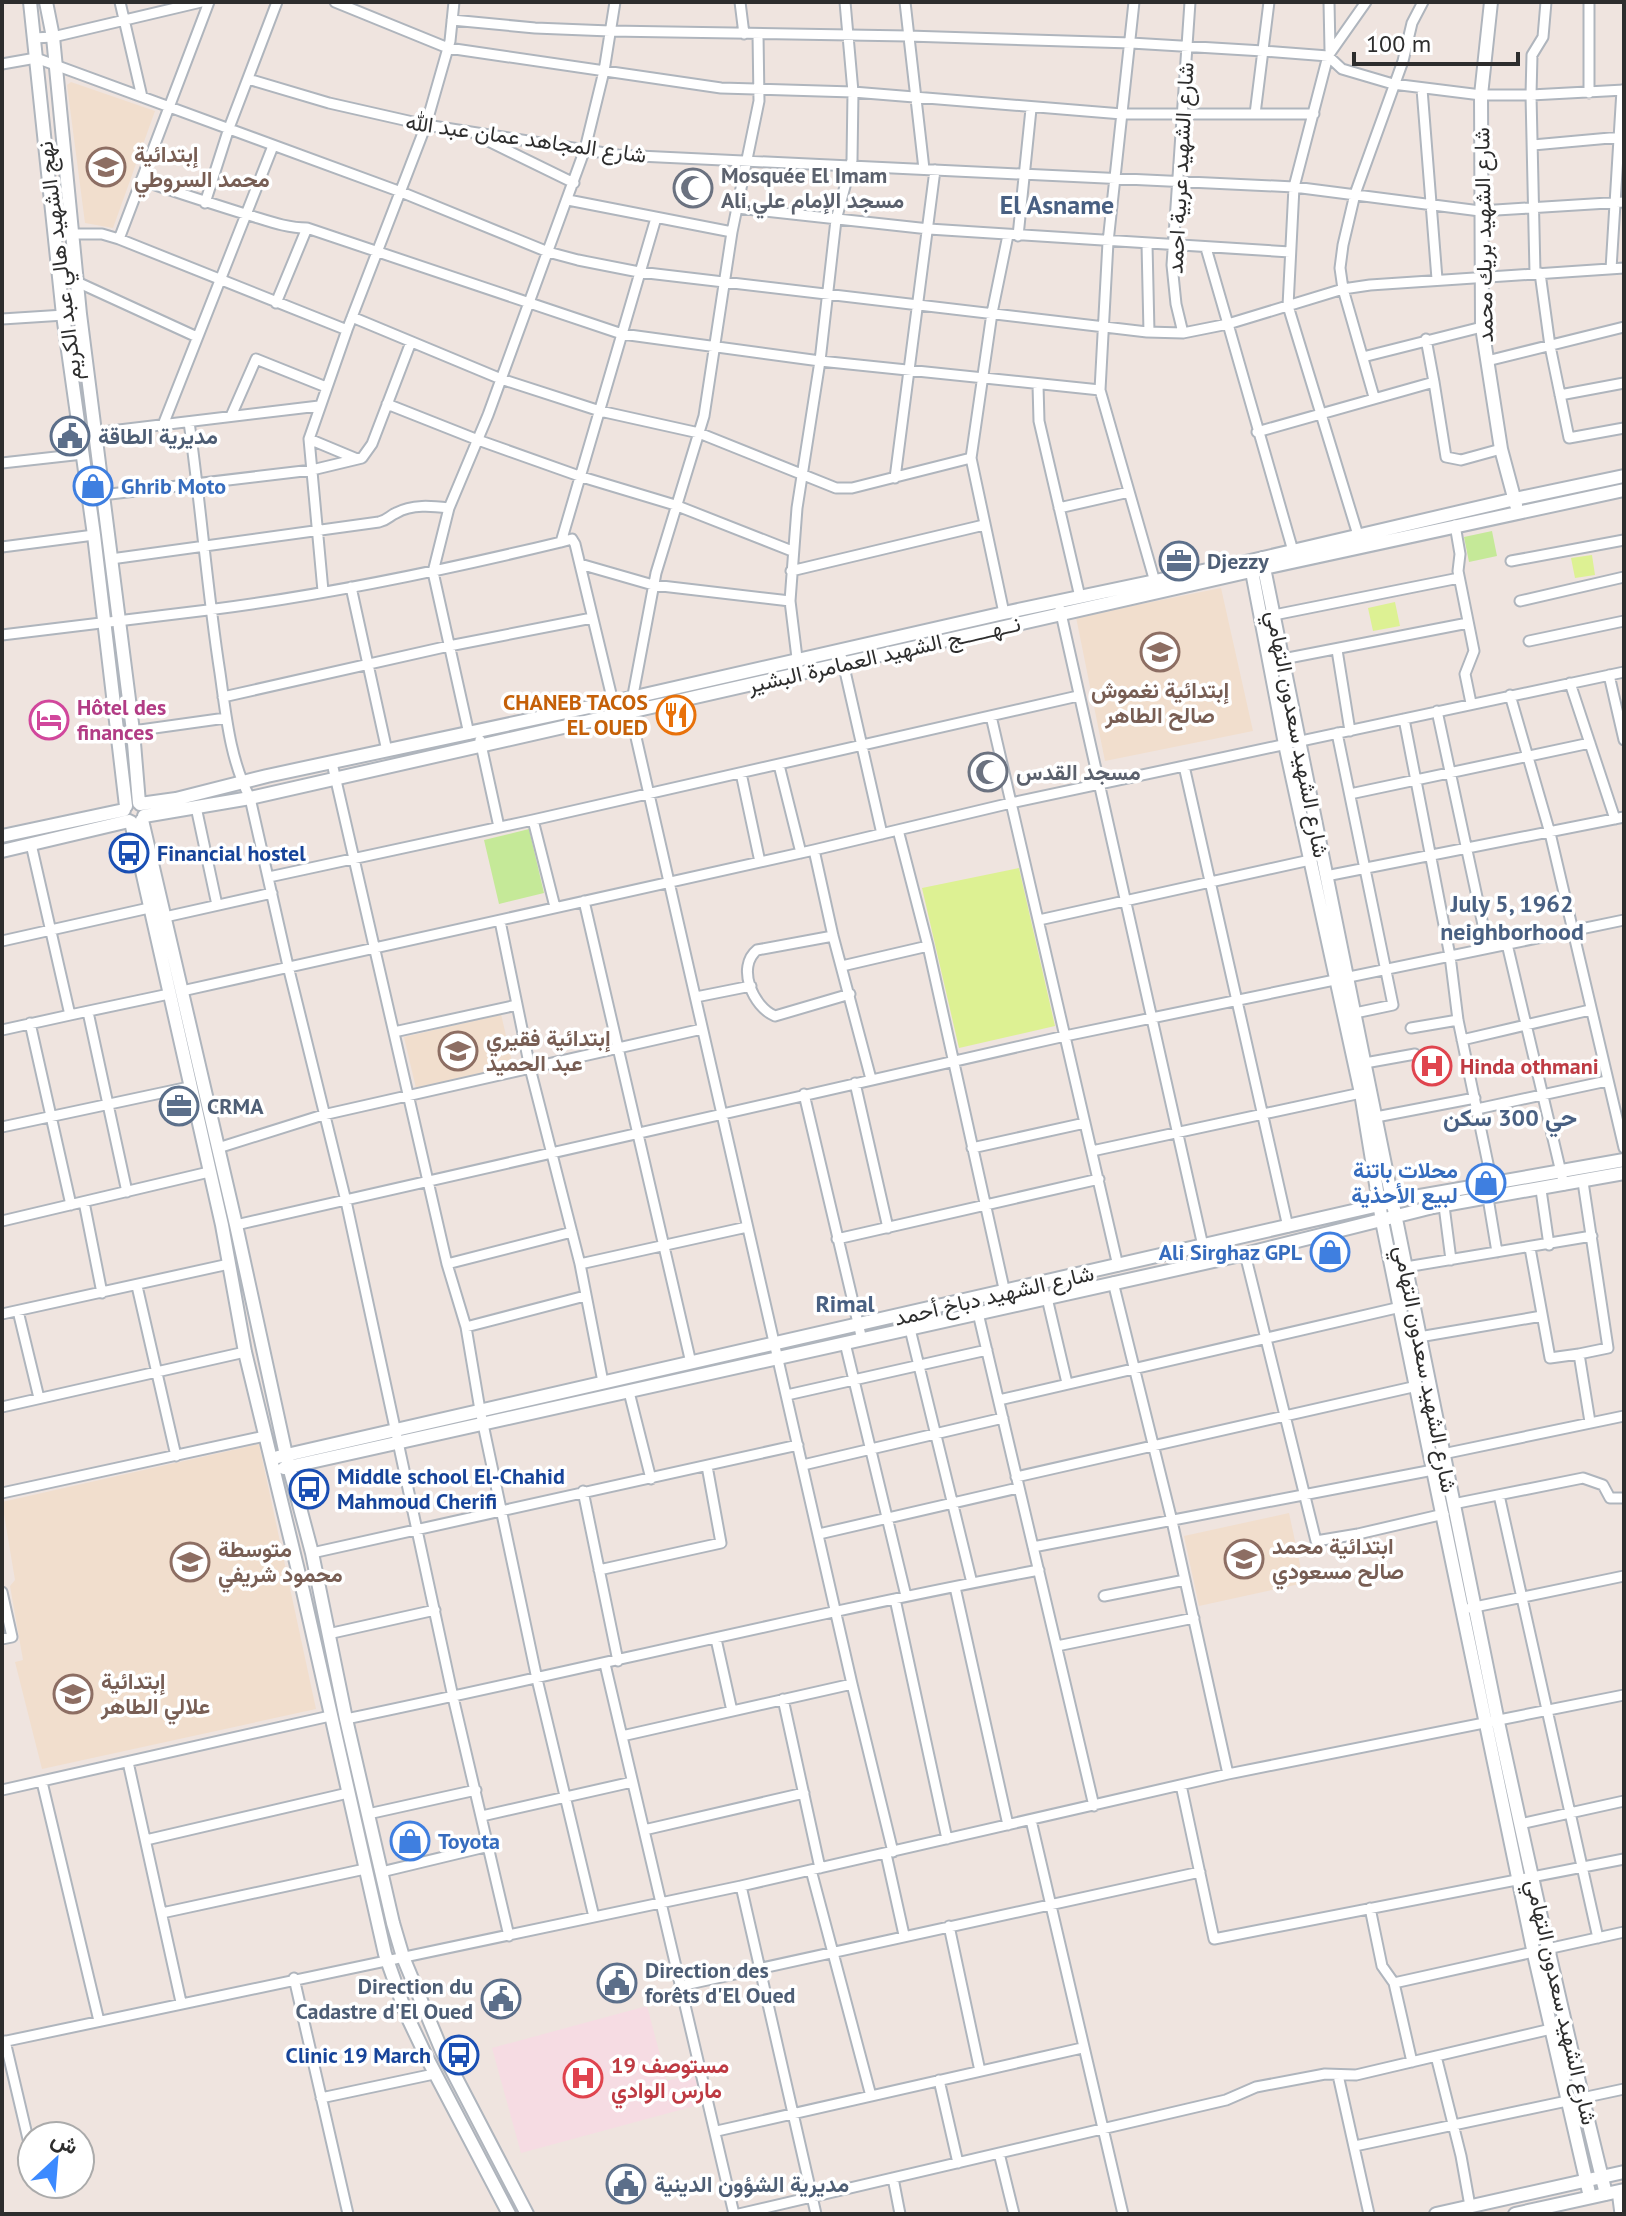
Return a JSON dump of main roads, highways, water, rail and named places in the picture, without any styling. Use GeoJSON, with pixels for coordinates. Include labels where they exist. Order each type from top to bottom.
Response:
{"type":"FeatureCollection","features":[{"type":"Feature","properties":{"kind":"main road","name":"نهج الشهيد هالي عبد الكريم"},"geometry":{"type":"LineString","coordinates":[[30,2],[63,315],[104,621],[134,813]]}},
{"type":"Feature","properties":{"kind":"main road"},"geometry":{"type":"LineString","coordinates":[[46,2],[53,37],[94,433],[133,731],[134,813],[149,908],[218,1148],[288,1461],[312,1553],[346,1719],[403,1957],[442,2051],[527,2214]]}},
{"type":"Feature","properties":{"kind":"main road","name":"شارع الشهيد بريك محمد"},"geometry":{"type":"LineString","coordinates":[[1491,2],[1481,95],[1482,327],[1501,449],[1517,512]]}},
{"type":"Feature","properties":{"kind":"main road","name":"نــهـــــج الشهيد العمامرة البشير"},"geometry":{"type":"LineString","coordinates":[[842,657],[1004,613],[1060,609],[1080,597],[1257,565],[1293,551],[1358,535],[1624,476]]}},
{"type":"Feature","properties":{"kind":"main road","name":"نــهـــــج الشهيد العمامرة البشير"},"geometry":{"type":"LineString","coordinates":[[476,737],[1257,565],[1624,490]]}},
{"type":"Feature","properties":{"kind":"main road","name":"شارع الشهيد سعدون التهامي"},"geometry":{"type":"LineString","coordinates":[[1257,565],[1274,615],[1283,659],[1310,860],[1355,1013],[1376,1117],[1386,1204]]}},
{"type":"Feature","properties":{"kind":"main road","name":"شارع الشهيد سعدون التهامي"},"geometry":{"type":"LineString","coordinates":[[1257,565],[1292,742],[1326,876],[1361,1093],[1407,1306],[1417,1386],[1448,1509],[1492,1723],[1534,1954],[1590,2197]]}},
{"type":"Feature","properties":{"kind":"main road","name":"نــهـــــج الشهيد العمامرة البشير"},"geometry":{"type":"LineString","coordinates":[[134,813],[250,798],[613,702],[631,704]]}},
{"type":"Feature","properties":{"kind":"main road"},"geometry":{"type":"LineString","coordinates":[[2,851],[242,782],[387,751],[476,737]]}},
{"type":"Feature","properties":{"kind":"main road"},"geometry":{"type":"LineString","coordinates":[[2,836],[134,813]]}},
{"type":"Feature","properties":{"kind":"main road"},"geometry":{"type":"LineString","coordinates":[[134,813],[165,917],[189,1087],[229,1264],[245,1352],[386,1959],[407,2016],[434,2074],[509,2214]]}},
{"type":"Feature","properties":{"kind":"main road","name":"شارع الشهيد دباخ أحمد"},"geometry":{"type":"LineString","coordinates":[[397,1435],[483,1424],[1245,1254],[1444,1206],[1541,1190],[1562,1179],[1624,1160]]}},
{"type":"Feature","properties":{"kind":"main road","name":"شارع الشهيد دباخ أحمد"},"geometry":{"type":"LineString","coordinates":[[273,1464],[397,1435],[480,1410],[1386,1204],[1492,1183],[1562,1179],[1583,1182],[1624,1173]]}},
{"type":"Feature","properties":{"kind":"main road","name":"شارع الشهيد سعدون التهامي"},"geometry":{"type":"LineString","coordinates":[[1389,1219],[1406,1267],[1407,1306],[1419,1337],[1436,1460],[1448,1509]]}},
{"type":"Feature","properties":{"kind":"main road","name":"شارع الشهيد سعدون التهامي"},"geometry":{"type":"LineString","coordinates":[[1492,1723],[1533,1876],[1602,2177],[1616,2191]]}},
{"type":"Feature","properties":{"kind":"main road"},"geometry":{"type":"LineString","coordinates":[[1436,2214],[1624,2172]]}},
{"type":"Feature","properties":{"kind":"main road"},"geometry":{"type":"LineString","coordinates":[[1515,2214],[1544,2211],[1616,2191]]}},
{"type":"Feature","properties":{"kind":"place","name":"إبتدائية محمد السروطي"},"geometry":{"type":"Point","coordinates":[106,167]}},
{"type":"Feature","properties":{"kind":"place","name":"Mosquée El Imam Ali,مسجد الإمام علي"},"geometry":{"type":"Point","coordinates":[693,188]}},
{"type":"Feature","properties":{"kind":"place","name":"مديرية الطاقة"},"geometry":{"type":"Point","coordinates":[70,436]}},
{"type":"Feature","properties":{"kind":"place","name":"Ghrib Moto"},"geometry":{"type":"Point","coordinates":[93,486]}},
{"type":"Feature","properties":{"kind":"place","name":"Djezzy"},"geometry":{"type":"Point","coordinates":[1179,561]}},
{"type":"Feature","properties":{"kind":"place","name":"إبتدائية نغموش صالح الطاهر"},"geometry":{"type":"Point","coordinates":[1160,652]}},
{"type":"Feature","properties":{"kind":"place","name":"CHANEB TACOS EL OUED"},"geometry":{"type":"Point","coordinates":[676,715]}},
{"type":"Feature","properties":{"kind":"place","name":"Hôtel des finances"},"geometry":{"type":"Point","coordinates":[49,720]}},
{"type":"Feature","properties":{"kind":"place","name":"مسجد القدس"},"geometry":{"type":"Point","coordinates":[988,772]}},
{"type":"Feature","properties":{"kind":"place","name":"Financial hostel"},"geometry":{"type":"Point","coordinates":[129,853]}},
{"type":"Feature","properties":{"kind":"place","name":"إبتدائية فقيري عبد الحميد"},"geometry":{"type":"Point","coordinates":[458,1051]}},
{"type":"Feature","properties":{"kind":"place","name":"Hinda othmani"},"geometry":{"type":"Point","coordinates":[1432,1066]}},
{"type":"Feature","properties":{"kind":"place","name":"CRMA"},"geometry":{"type":"Point","coordinates":[179,1106]}},
{"type":"Feature","properties":{"kind":"place","name":"محلات باتنة لبيع الأحذية"},"geometry":{"type":"Point","coordinates":[1486,1183]}},
{"type":"Feature","properties":{"kind":"place","name":"Ali Sirghaz GPL"},"geometry":{"type":"Point","coordinates":[1330,1252]}},
{"type":"Feature","properties":{"kind":"place","name":"Middle school El-Chahid Mahmoud Cherifi"},"geometry":{"type":"Point","coordinates":[309,1489]}},
{"type":"Feature","properties":{"kind":"place","name":"ابتدائية محمد صالح مسعودي"},"geometry":{"type":"Point","coordinates":[1244,1559]}},
{"type":"Feature","properties":{"kind":"place","name":"متوسطة محمود شريفي"},"geometry":{"type":"Point","coordinates":[190,1562]}},
{"type":"Feature","properties":{"kind":"place","name":"إبتدائية علالي الطاهر"},"geometry":{"type":"Point","coordinates":[73,1694]}},
{"type":"Feature","properties":{"kind":"place","name":"Toyota"},"geometry":{"type":"Point","coordinates":[410,1841]}},
{"type":"Feature","properties":{"kind":"place","name":"Direction des forêts d'El Oued"},"geometry":{"type":"Point","coordinates":[617,1983]}},
{"type":"Feature","properties":{"kind":"place","name":"Direction du Cadastre d'El Oued"},"geometry":{"type":"Point","coordinates":[501,1999]}},
{"type":"Feature","properties":{"kind":"place","name":"Clinic 19 March"},"geometry":{"type":"Point","coordinates":[459,2055]}},
{"type":"Feature","properties":{"kind":"place","name":"مستوصف 19 مارس الوادي"},"geometry":{"type":"Point","coordinates":[583,2078]}},
{"type":"Feature","properties":{"kind":"place","name":"مديرية الشؤون الدينية"},"geometry":{"type":"Point","coordinates":[626,2184]}},
{"type":"Feature","properties":{"kind":"district","name":"El Asname"},"geometry":{"type":"Point","coordinates":[1057,205]}},
{"type":"Feature","properties":{"kind":"district","name":"July 5, 1962 neighborhood"},"geometry":{"type":"Point","coordinates":[1512,918]}},
{"type":"Feature","properties":{"kind":"district","name":"حي 300 سكن"},"geometry":{"type":"Point","coordinates":[1510,1118]}},
{"type":"Feature","properties":{"kind":"district","name":"Rimal"},"geometry":{"type":"Point","coordinates":[845,1304]}}]}
